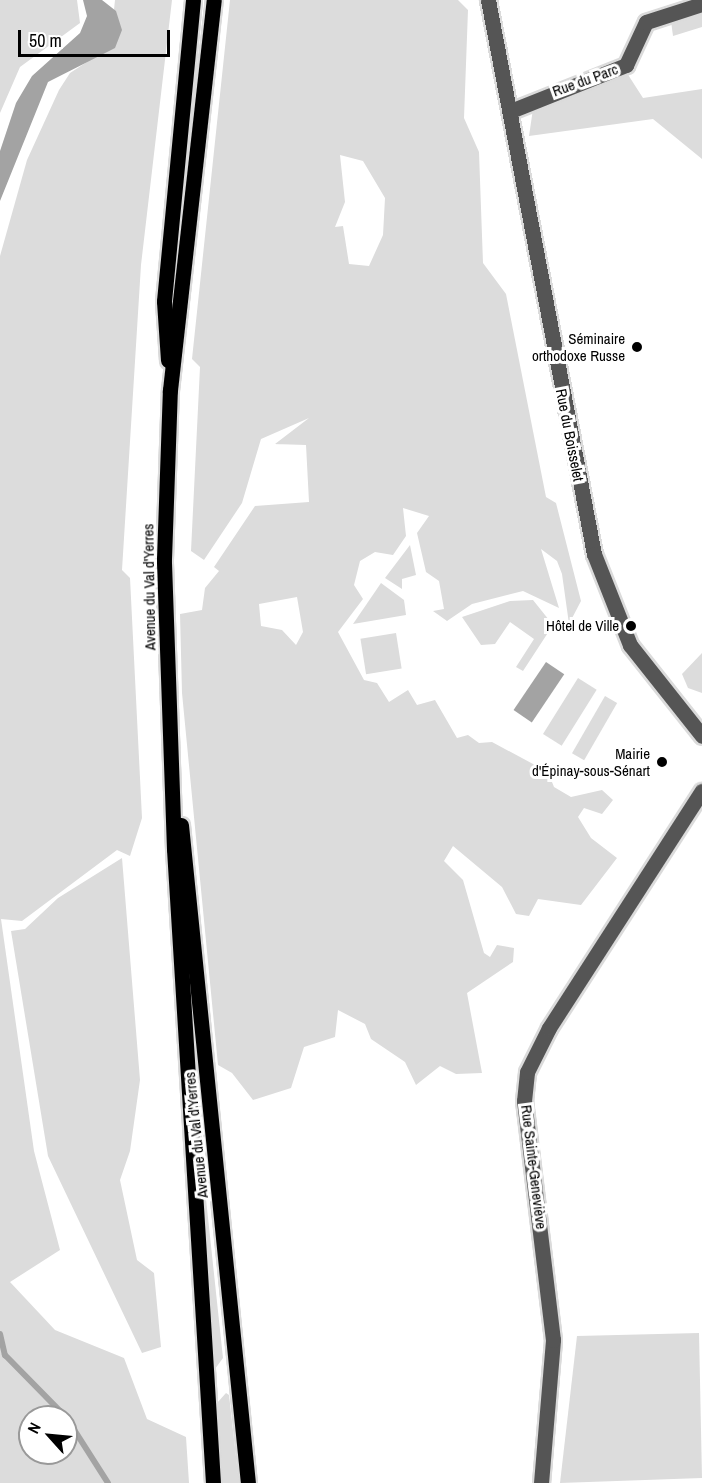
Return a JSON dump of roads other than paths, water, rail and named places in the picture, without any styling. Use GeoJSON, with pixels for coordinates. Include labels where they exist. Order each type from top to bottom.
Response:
{"type":"FeatureCollection","features":[{"type":"Feature","properties":{"kind":"main road","name":"Avenue du Val d'Yerres"},"geometry":{"type":"LineString","coordinates":[[170,390],[164,301],[193,0]]}},
{"type":"Feature","properties":{"kind":"main road","name":"Avenue du Val d'Yerres"},"geometry":{"type":"LineString","coordinates":[[213,1483],[174,784],[164,559],[170,390],[214,0]]}},
{"type":"Feature","properties":{"kind":"main road","name":"Avenue du Val d'Yerres"},"geometry":{"type":"LineString","coordinates":[[174,784],[187,867],[248,1483]]}},
{"type":"Feature","properties":{"kind":"street","name":"Rue du Boisselet"},"geometry":{"type":"LineString","coordinates":[[488,0],[513,110],[518,175],[594,554],[630,645],[702,736]]}},
{"type":"Feature","properties":{"kind":"street","name":"Rue du Parc"},"geometry":{"type":"LineString","coordinates":[[513,110],[626,65],[646,22],[702,4]]}},
{"type":"Feature","properties":{"kind":"street","name":"Rue Sainte-Geneviève"},"geometry":{"type":"LineString","coordinates":[[541,1483],[553,1340],[524,1101],[527,1072],[549,1028],[702,791]]}},
{"type":"Feature","properties":{"kind":"waterway"},"geometry":{"type":"LineString","coordinates":[[0,1334],[5,1355],[54,1405]]}},
{"type":"Feature","properties":{"kind":"waterway"},"geometry":{"type":"LineString","coordinates":[[78,1436],[108,1483]]}},
{"type":"Feature","properties":{"kind":"place","name":"Séminaire orthodoxe Russe"},"geometry":{"type":"Point","coordinates":[637,347]}},
{"type":"Feature","properties":{"kind":"place","name":"Hôtel de Ville"},"geometry":{"type":"Point","coordinates":[631,626]}},
{"type":"Feature","properties":{"kind":"place","name":"Mairie d'Épinay-sous-Sénart"},"geometry":{"type":"Point","coordinates":[662,762]}}]}
